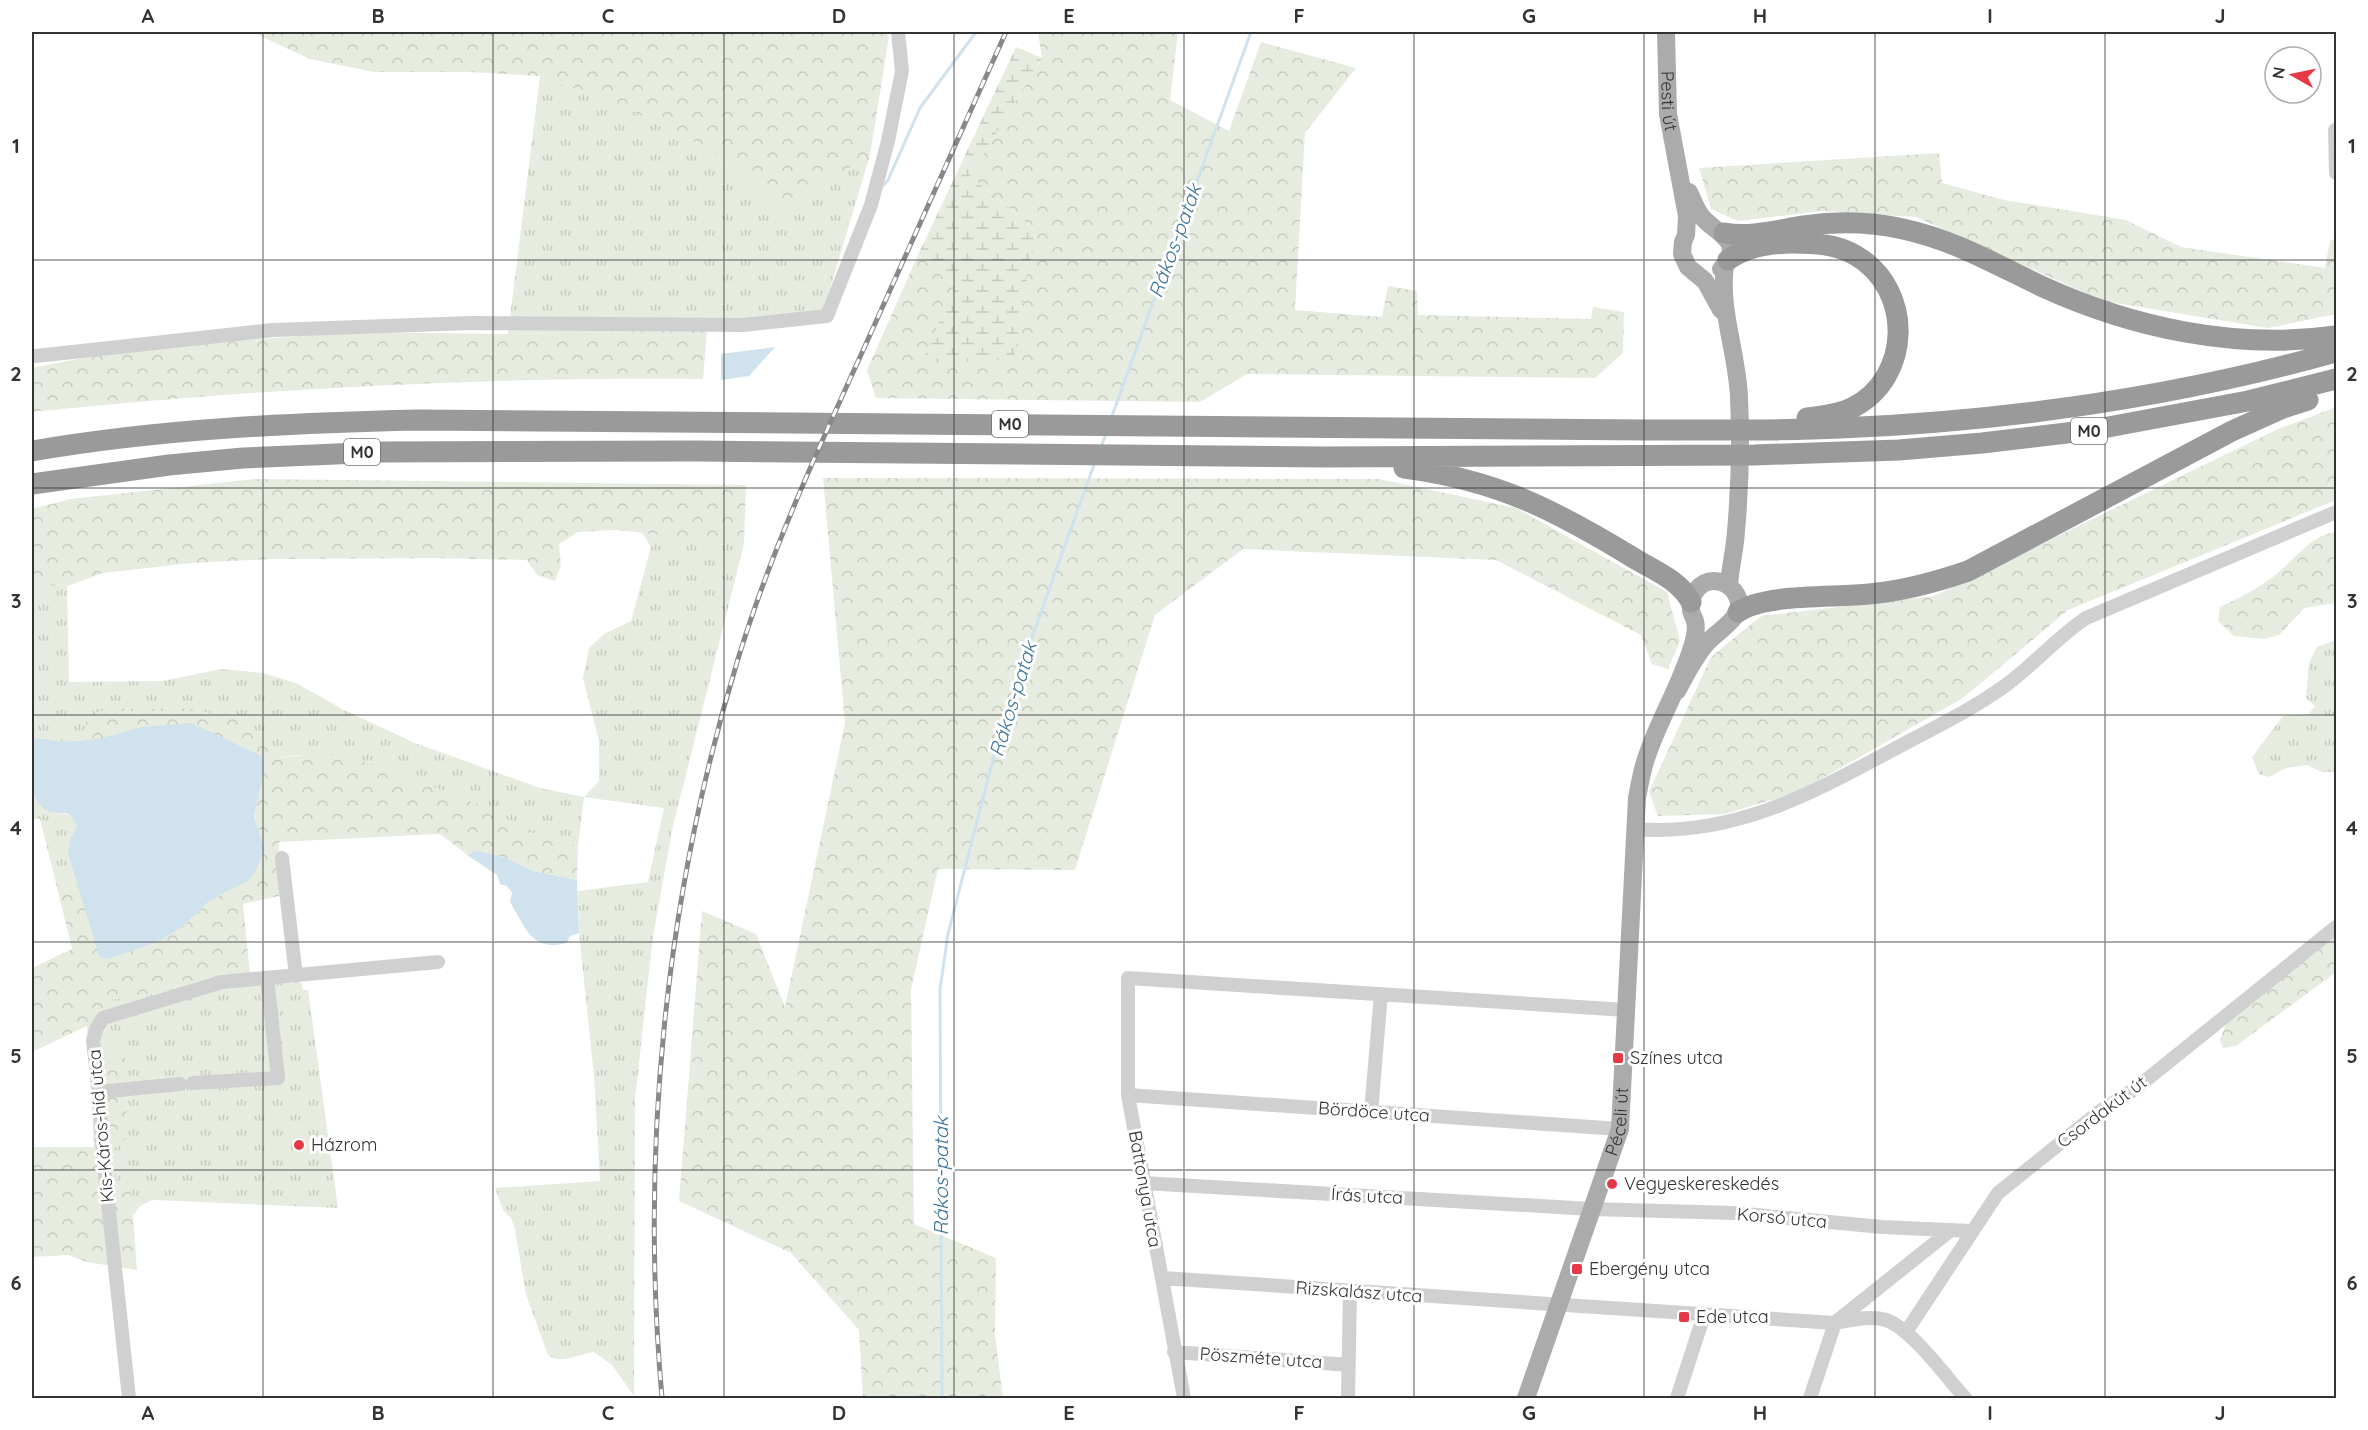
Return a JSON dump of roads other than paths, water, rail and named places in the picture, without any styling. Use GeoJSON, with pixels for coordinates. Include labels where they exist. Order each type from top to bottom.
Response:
{"type":"FeatureCollection","features":[{"type":"Feature","properties":{"kind":"highway"},"geometry":{"type":"LineString","coordinates":[[1718,230],[1752,235],[1822,224],[1857,223],[1890,227],[1956,244],[2066,297],[2157,327],[2209,336],[2252,340],[2287,341],[2337,336]]}},
{"type":"Feature","properties":{"kind":"highway"},"geometry":{"type":"LineString","coordinates":[[1726,262],[1743,251],[1784,243],[1815,243],[1840,249],[1864,261],[1878,275],[1893,300],[1899,326],[1892,366],[1877,390],[1858,404],[1838,414],[1733,430]]}},
{"type":"Feature","properties":{"kind":"highway","name":"M0"},"geometry":{"type":"LineString","coordinates":[[32,451],[171,432],[316,422],[452,419],[1645,430],[1838,429],[1984,417],[2086,405],[2246,375],[2337,352]]}},
{"type":"Feature","properties":{"kind":"highway","name":"M0"},"geometry":{"type":"LineString","coordinates":[[32,484],[159,466],[319,454],[459,450],[1244,457],[1836,453],[1982,444],[2092,430],[2248,401],[2337,379]]}},
{"type":"Feature","properties":{"kind":"highway"},"geometry":{"type":"LineString","coordinates":[[1738,612],[1745,607],[1770,600],[1839,597],[1904,589],[1925,585],[1968,571],[2232,431],[2283,408],[2326,394],[2337,387]]}},
{"type":"Feature","properties":{"kind":"highway"},"geometry":{"type":"LineString","coordinates":[[1323,457],[1441,472],[1513,494],[1569,519],[1665,576],[1683,590],[1693,611]]}},
{"type":"Feature","properties":{"kind":"main road","name":"Pesti út"},"geometry":{"type":"LineString","coordinates":[[1666,32],[1668,114],[1679,168]]}},
{"type":"Feature","properties":{"kind":"main road"},"geometry":{"type":"LineString","coordinates":[[1679,168],[1699,213],[1718,230],[1730,247],[1723,279],[1726,320],[1739,397],[1740,475],[1729,586]]}},
{"type":"Feature","properties":{"kind":"main road"},"geometry":{"type":"LineString","coordinates":[[1679,168],[1687,216],[1682,254],[1688,267],[1697,273],[1710,288],[1726,320]]}},
{"type":"Feature","properties":{"kind":"main road"},"geometry":{"type":"LineString","coordinates":[[1686,235],[1698,227],[1718,230]]}},
{"type":"Feature","properties":{"kind":"main road"},"geometry":{"type":"LineString","coordinates":[[1697,273],[1715,272],[1726,262]]}},
{"type":"Feature","properties":{"kind":"main road"},"geometry":{"type":"LineString","coordinates":[[1677,691],[1695,639],[1693,611],[1697,589],[1709,582],[1722,562],[1737,511]]}},
{"type":"Feature","properties":{"kind":"main road"},"geometry":{"type":"LineString","coordinates":[[1677,691],[1705,645],[1721,629],[1729,625],[1738,612],[1737,598],[1729,586],[1709,582]]}},
{"type":"Feature","properties":{"kind":"main road"},"geometry":{"type":"LineString","coordinates":[[1693,611],[1707,628],[1721,629]]}},
{"type":"Feature","properties":{"kind":"main road","name":"Péceli út"},"geometry":{"type":"LineString","coordinates":[[1526,1398],[1620,1129],[1637,798],[1642,772],[1654,738],[1677,691]]}},
{"type":"Feature","properties":{"kind":"street"},"geometry":{"type":"LineString","coordinates":[[36,356],[273,330],[471,323],[743,324],[827,316],[871,205],[888,141],[902,71],[898,32]]}},
{"type":"Feature","properties":{"kind":"street"},"geometry":{"type":"LineString","coordinates":[[2335,130],[2337,173]]}},
{"type":"Feature","properties":{"kind":"street"},"geometry":{"type":"LineString","coordinates":[[1635,829],[1656,831],[1717,826],[1775,809],[1815,792],[1978,705],[2008,683],[2064,633],[2086,618],[2337,512]]}},
{"type":"Feature","properties":{"kind":"street"},"geometry":{"type":"LineString","coordinates":[[282,858],[296,976]]}},
{"type":"Feature","properties":{"kind":"street","name":"Csordakút út"},"geometry":{"type":"LineString","coordinates":[[1906,1332],[1998,1193],[2099,1112],[2135,1089],[2337,927]]}},
{"type":"Feature","properties":{"kind":"street","name":"Kis-Káros-híd utca"},"geometry":{"type":"LineString","coordinates":[[129,1398],[102,1156],[99,1092],[93,1041],[96,1029],[103,1018],[222,982],[438,962]]}},
{"type":"Feature","properties":{"kind":"street"},"geometry":{"type":"LineString","coordinates":[[99,1092],[278,1078],[267,978]]}},
{"type":"Feature","properties":{"kind":"street","name":"Battonya utca"},"geometry":{"type":"LineString","coordinates":[[1184,1398],[1128,1095],[1128,978],[1381,994]]}},
{"type":"Feature","properties":{"kind":"street"},"geometry":{"type":"LineString","coordinates":[[1371,1112],[1381,994],[1626,1010]]}},
{"type":"Feature","properties":{"kind":"street","name":"Bördöce utca"},"geometry":{"type":"LineString","coordinates":[[1128,1095],[1620,1129]]}},
{"type":"Feature","properties":{"kind":"street","name":"Írás utca"},"geometry":{"type":"LineString","coordinates":[[1143,1183],[1591,1209]]}},
{"type":"Feature","properties":{"kind":"street","name":"Korsó utca"},"geometry":{"type":"LineString","coordinates":[[1591,1209],[1735,1213],[1882,1227],[1971,1231]]}},
{"type":"Feature","properties":{"kind":"street"},"geometry":{"type":"LineString","coordinates":[[1810,1398],[1835,1323],[1951,1230]]}},
{"type":"Feature","properties":{"kind":"street","name":"Rizskalász utca"},"geometry":{"type":"LineString","coordinates":[[1161,1278],[1557,1304]]}},
{"type":"Feature","properties":{"kind":"street"},"geometry":{"type":"LineString","coordinates":[[1348,1398],[1350,1291]]}},
{"type":"Feature","properties":{"kind":"street"},"geometry":{"type":"LineString","coordinates":[[1557,1304],[1835,1323],[1858,1318],[1885,1320],[1906,1332],[1965,1398]]}},
{"type":"Feature","properties":{"kind":"street"},"geometry":{"type":"LineString","coordinates":[[1677,1398],[1704,1315]]}},
{"type":"Feature","properties":{"kind":"street","name":"Pöszméte utca"},"geometry":{"type":"LineString","coordinates":[[1174,1352],[1349,1365]]}},
{"type":"Feature","properties":{"kind":"water"},"geometry":{"type":"Polygon","coordinates":[[[775,347],[749,376],[721,380],[721,354],[775,347]]]}},
{"type":"Feature","properties":{"kind":"water"},"geometry":{"type":"Polygon","coordinates":[[[191,723],[262,756],[265,767],[254,817],[265,849],[257,868],[248,881],[207,903],[183,926],[161,940],[109,959],[99,956],[68,853],[71,838],[77,826],[70,815],[51,812],[36,800],[30,769],[32,739],[63,742],[98,739],[143,727],[191,723]]]}},
{"type":"Feature","properties":{"kind":"water"},"geometry":{"type":"Polygon","coordinates":[[[474,850],[504,857],[533,871],[577,880],[579,933],[570,936],[567,943],[555,945],[537,941],[526,929],[510,902],[512,893],[507,886],[500,884],[497,875],[470,857],[474,850]]]}},
{"type":"Feature","properties":{"kind":"waterway"},"geometry":{"type":"LineString","coordinates":[[884,185],[920,108],[976,32]]}},
{"type":"Feature","properties":{"kind":"waterway","name":"Rákos-patak"},"geometry":{"type":"LineString","coordinates":[[1112,416],[1251,32]]}},
{"type":"Feature","properties":{"kind":"waterway","name":"Rákos-patak"},"geometry":{"type":"LineString","coordinates":[[1101,447],[1106,434]]}},
{"type":"Feature","properties":{"kind":"waterway","name":"Rákos-patak"},"geometry":{"type":"LineString","coordinates":[[942,1398],[940,989],[948,934],[999,736],[1095,462]]}},
{"type":"Feature","properties":{"kind":"railway"},"geometry":{"type":"LineString","coordinates":[[662,1398],[656,1305],[654,1212],[657,1118],[664,1025],[676,932],[692,840],[713,749],[738,659],[780,540],[830,423],[1006,32]]}},
{"type":"Feature","properties":{"kind":"place","name":"Színes utca"},"geometry":{"type":"Point","coordinates":[1618,1058]}},
{"type":"Feature","properties":{"kind":"place","name":"Házrom"},"geometry":{"type":"Point","coordinates":[299,1145]}},
{"type":"Feature","properties":{"kind":"place","name":"Vegyeskereskedés"},"geometry":{"type":"Point","coordinates":[1612,1184]}},
{"type":"Feature","properties":{"kind":"place","name":"Ebergény utca"},"geometry":{"type":"Point","coordinates":[1577,1269]}},
{"type":"Feature","properties":{"kind":"place","name":"Ede utca"},"geometry":{"type":"Point","coordinates":[1684,1317]}}]}
